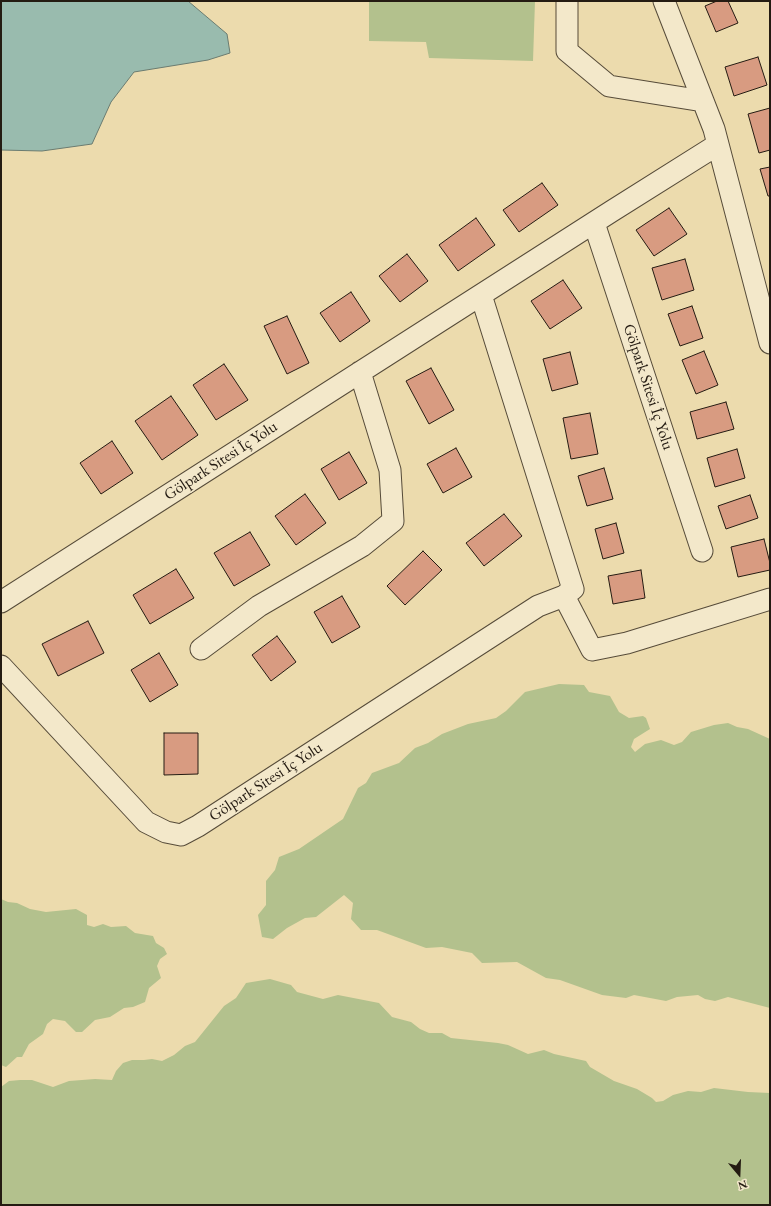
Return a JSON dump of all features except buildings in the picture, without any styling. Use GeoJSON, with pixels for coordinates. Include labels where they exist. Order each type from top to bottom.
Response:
{"type":"FeatureCollection","features":[{"type":"Feature","properties":{"kind":"street"},"geometry":{"type":"LineString","coordinates":[[567,1],[567,51],[610,86],[703,101]]}},
{"type":"Feature","properties":{"kind":"street"},"geometry":{"type":"LineString","coordinates":[[664,1],[714,129],[770,343]]}},
{"type":"Feature","properties":{"kind":"street","name":"Gölpark Sitesi İç Yolu"},"geometry":{"type":"LineString","coordinates":[[1,602],[594,222],[717,145]]}},
{"type":"Feature","properties":{"kind":"street","name":"Gölpark Sitesi İç Yolu"},"geometry":{"type":"LineString","coordinates":[[594,222],[702,551]]}},
{"type":"Feature","properties":{"kind":"street"},"geometry":{"type":"LineString","coordinates":[[481,295],[573,589],[564,596],[592,650],[627,643],[770,599]]}},
{"type":"Feature","properties":{"kind":"street"},"geometry":{"type":"LineString","coordinates":[[201,649],[259,606],[362,546],[393,521],[390,470],[360,372]]}},
{"type":"Feature","properties":{"kind":"street","name":"Gölpark Sitesi İç Yolu"},"geometry":{"type":"LineString","coordinates":[[1,666],[146,822],[166,832],[181,835],[538,606],[564,596]]}},
{"type":"Feature","properties":{"kind":"green space"},"geometry":{"type":"Polygon","coordinates":[[[369,1],[535,1],[533,61],[429,58],[426,42],[369,41],[369,1]]]}},
{"type":"Feature","properties":{"kind":"green space"},"geometry":{"type":"Polygon","coordinates":[[[559,684],[584,685],[589,692],[610,696],[619,712],[629,718],[643,716],[646,718],[650,729],[634,739],[631,747],[635,752],[645,744],[661,740],[674,745],[682,742],[691,732],[714,725],[728,723],[737,727],[748,729],[770,739],[770,1008],[728,997],[715,1001],[705,999],[698,995],[677,997],[666,1001],[634,995],[626,998],[602,995],[560,980],[546,978],[517,962],[482,963],[472,953],[442,947],[426,948],[377,930],[361,930],[351,919],[353,903],[344,895],[316,917],[305,918],[287,928],[273,939],[262,937],[258,915],[266,905],[266,881],[275,870],[279,857],[299,849],[343,819],[358,788],[366,783],[372,773],[399,763],[415,748],[428,743],[442,734],[468,724],[496,718],[506,711],[525,692],[559,684]]]}},
{"type":"Feature","properties":{"kind":"green space"},"geometry":{"type":"Polygon","coordinates":[[[1,899],[8,902],[17,903],[30,909],[46,912],[76,909],[87,915],[87,925],[94,927],[103,924],[111,927],[126,926],[135,933],[153,936],[156,943],[164,948],[167,954],[160,959],[157,966],[161,978],[149,988],[145,1002],[133,1007],[124,1008],[110,1017],[95,1020],[82,1032],[76,1032],[65,1021],[53,1019],[47,1024],[43,1034],[29,1044],[22,1057],[17,1057],[6,1067],[1,1065],[1,899]]]}},
{"type":"Feature","properties":{"kind":"green space"},"geometry":{"type":"Polygon","coordinates":[[[270,979],[291,985],[297,992],[323,999],[338,995],[379,1003],[392,1017],[411,1022],[420,1029],[429,1033],[442,1033],[451,1038],[508,1045],[528,1054],[544,1050],[554,1054],[586,1061],[590,1067],[614,1081],[637,1089],[656,1102],[663,1101],[673,1095],[688,1091],[701,1092],[714,1088],[770,1093],[770,1205],[1,1205],[1,1087],[9,1081],[20,1080],[32,1080],[53,1087],[69,1081],[95,1079],[112,1080],[116,1071],[123,1063],[132,1060],[152,1059],[162,1061],[174,1055],[185,1046],[195,1042],[224,1006],[236,998],[246,983],[270,979]]]}},
{"type":"Feature","properties":{"kind":"shaded area"},"geometry":{"type":"Polygon","coordinates":[[[1,1],[188,1],[227,34],[230,53],[208,60],[134,72],[111,102],[92,144],[42,151],[1,150],[1,1]]]}}]}
